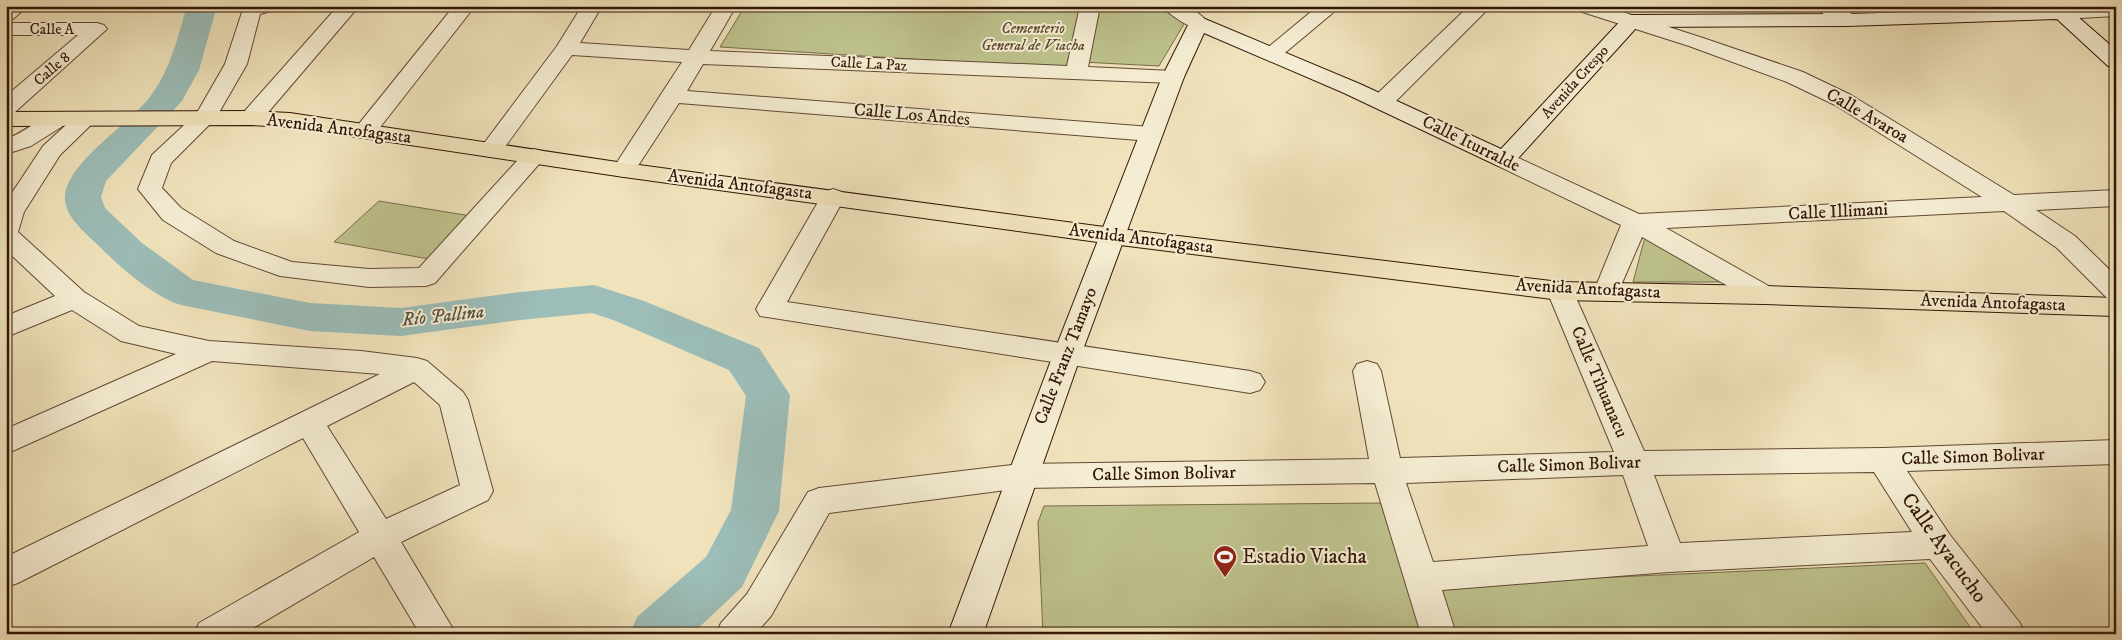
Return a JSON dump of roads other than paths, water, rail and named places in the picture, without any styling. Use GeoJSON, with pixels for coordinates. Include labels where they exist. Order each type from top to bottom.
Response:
{"type":"FeatureCollection","features":[{"type":"Feature","properties":{"kind":"main road","name":"Avenida Antofagasta"},"geometry":{"type":"LineString","coordinates":[[6,119],[251,118],[290,120],[624,170],[1112,236],[1560,291],[1764,295],[2116,307]]}},
{"type":"Feature","properties":{"kind":"street"},"geometry":{"type":"LineString","coordinates":[[6,15],[18,6]]}},
{"type":"Feature","properties":{"kind":"street"},"geometry":{"type":"LineString","coordinates":[[251,118],[349,6]]}},
{"type":"Feature","properties":{"kind":"street"},"geometry":{"type":"LineString","coordinates":[[366,130],[465,6]]}},
{"type":"Feature","properties":{"kind":"street"},"geometry":{"type":"LineString","coordinates":[[491,150],[566,48],[592,6]]}},
{"type":"Feature","properties":{"kind":"street"},"geometry":{"type":"LineString","coordinates":[[624,170],[673,96],[726,6]]}},
{"type":"Feature","properties":{"kind":"street"},"geometry":{"type":"LineString","coordinates":[[1076,74],[1090,6]]}},
{"type":"Feature","properties":{"kind":"street","name":"Calle Iturralde"},"geometry":{"type":"LineString","coordinates":[[1173,6],[1198,23],[1383,101],[1635,222],[1764,295]]}},
{"type":"Feature","properties":{"kind":"street"},"geometry":{"type":"LineString","coordinates":[[1273,53],[1331,6]]}},
{"type":"Feature","properties":{"kind":"street"},"geometry":{"type":"LineString","coordinates":[[1383,101],[1481,6]]}},
{"type":"Feature","properties":{"kind":"street","name":"Calle Avaroa"},"geometry":{"type":"LineString","coordinates":[[1583,6],[1696,42],[1795,77],[1835,96],[2009,203],[2066,242],[2116,292]]}},
{"type":"Feature","properties":{"kind":"street"},"geometry":{"type":"LineString","coordinates":[[1613,6],[1631,21],[1847,20],[1970,11],[2116,10]]}},
{"type":"Feature","properties":{"kind":"street"},"geometry":{"type":"LineString","coordinates":[[1826,6],[1847,20]]}},
{"type":"Feature","properties":{"kind":"street"},"geometry":{"type":"LineString","coordinates":[[256,7],[236,64],[205,118],[160,160],[150,189],[172,214],[225,247],[289,270],[369,278],[426,277],[534,156]]}},
{"type":"Feature","properties":{"kind":"street"},"geometry":{"type":"LineString","coordinates":[[2058,9],[2116,61]]}},
{"type":"Feature","properties":{"kind":"street","name":"Avenida Crespo"},"geometry":{"type":"LineString","coordinates":[[1504,160],[1631,21]]}},
{"type":"Feature","properties":{"kind":"street"},"geometry":{"type":"LineString","coordinates":[[1112,236],[1173,77],[1198,23]]}},
{"type":"Feature","properties":{"kind":"street","name":"Calle A"},"geometry":{"type":"LineString","coordinates":[[6,30],[97,29]]}},
{"type":"Feature","properties":{"kind":"street","name":"Calle 8"},"geometry":{"type":"LineString","coordinates":[[6,108],[97,29]]}},
{"type":"Feature","properties":{"kind":"street","name":"Calle La Paz"},"geometry":{"type":"LineString","coordinates":[[566,48],[696,56],[1173,77]]}},
{"type":"Feature","properties":{"kind":"street","name":"Calle Los Andes"},"geometry":{"type":"LineString","coordinates":[[673,96],[1151,134]]}},
{"type":"Feature","properties":{"kind":"street"},"geometry":{"type":"LineString","coordinates":[[6,147],[23,141],[58,119]]}},
{"type":"Feature","properties":{"kind":"street"},"geometry":{"type":"LineString","coordinates":[[6,231],[12,212],[51,151],[86,119]]}},
{"type":"Feature","properties":{"kind":"street"},"geometry":{"type":"LineString","coordinates":[[833,197],[770,309],[1250,382]]}},
{"type":"Feature","properties":{"kind":"street","name":"Calle Illimani"},"geometry":{"type":"LineString","coordinates":[[1635,222],[2116,198]]}},
{"type":"Feature","properties":{"kind":"street"},"geometry":{"type":"LineString","coordinates":[[1606,292],[1635,222]]}},
{"type":"Feature","properties":{"kind":"street"},"geometry":{"type":"LineString","coordinates":[[6,235],[74,299],[131,334],[209,351],[361,361],[417,368],[453,400],[477,490],[380,537],[211,634]]}},
{"type":"Feature","properties":{"kind":"street","name":"Calle Franz Tamayo"},"geometry":{"type":"LineString","coordinates":[[1021,476],[1112,236]]}},
{"type":"Feature","properties":{"kind":"street","name":"Calle Tihuanacu"},"geometry":{"type":"LineString","coordinates":[[1560,291],[1634,463],[1668,558]]}},
{"type":"Feature","properties":{"kind":"street"},"geometry":{"type":"LineString","coordinates":[[6,327],[74,299]]}},
{"type":"Feature","properties":{"kind":"street"},"geometry":{"type":"LineString","coordinates":[[6,442],[209,351]]}},
{"type":"Feature","properties":{"kind":"street"},"geometry":{"type":"LineString","coordinates":[[6,573],[417,368]]}},
{"type":"Feature","properties":{"kind":"street"},"geometry":{"type":"LineString","coordinates":[[1367,371],[1387,471],[1439,634]]}},
{"type":"Feature","properties":{"kind":"street"},"geometry":{"type":"LineString","coordinates":[[309,422],[439,634]]}},
{"type":"Feature","properties":{"kind":"street","name":"Calle Simon Bolivar"},"geometry":{"type":"LineString","coordinates":[[733,634],[759,605],[818,501],[1021,476],[1387,471],[1634,463],[1882,460],[2116,452]]}},
{"type":"Feature","properties":{"kind":"street","name":"Calle Ayacucho"},"geometry":{"type":"LineString","coordinates":[[1882,460],[1938,546],[2008,634]]}},
{"type":"Feature","properties":{"kind":"street"},"geometry":{"type":"LineString","coordinates":[[965,634],[1021,476]]}},
{"type":"Feature","properties":{"kind":"street"},"geometry":{"type":"LineString","coordinates":[[1421,577],[1668,558],[1938,546]]}},
{"type":"Feature","properties":{"kind":"waterway","name":"Río Pallina"},"geometry":{"type":"LineString","coordinates":[[202,6],[183,70],[165,101],[89,178],[83,197],[88,213],[128,252],[181,291],[310,317],[401,322],[520,306],[594,299],[630,311],[744,359],[768,395],[755,511],[724,572],[656,634]]}},
{"type":"Feature","properties":{"kind":"place","name":"Estadio Viacha"},"geometry":{"type":"Point","coordinates":[1225,578]}},
{"type":"Feature","properties":{"kind":"park label","name":"Cementerio General de Viacha"},"geometry":{"type":"Point","coordinates":[1033,36]}}]}
